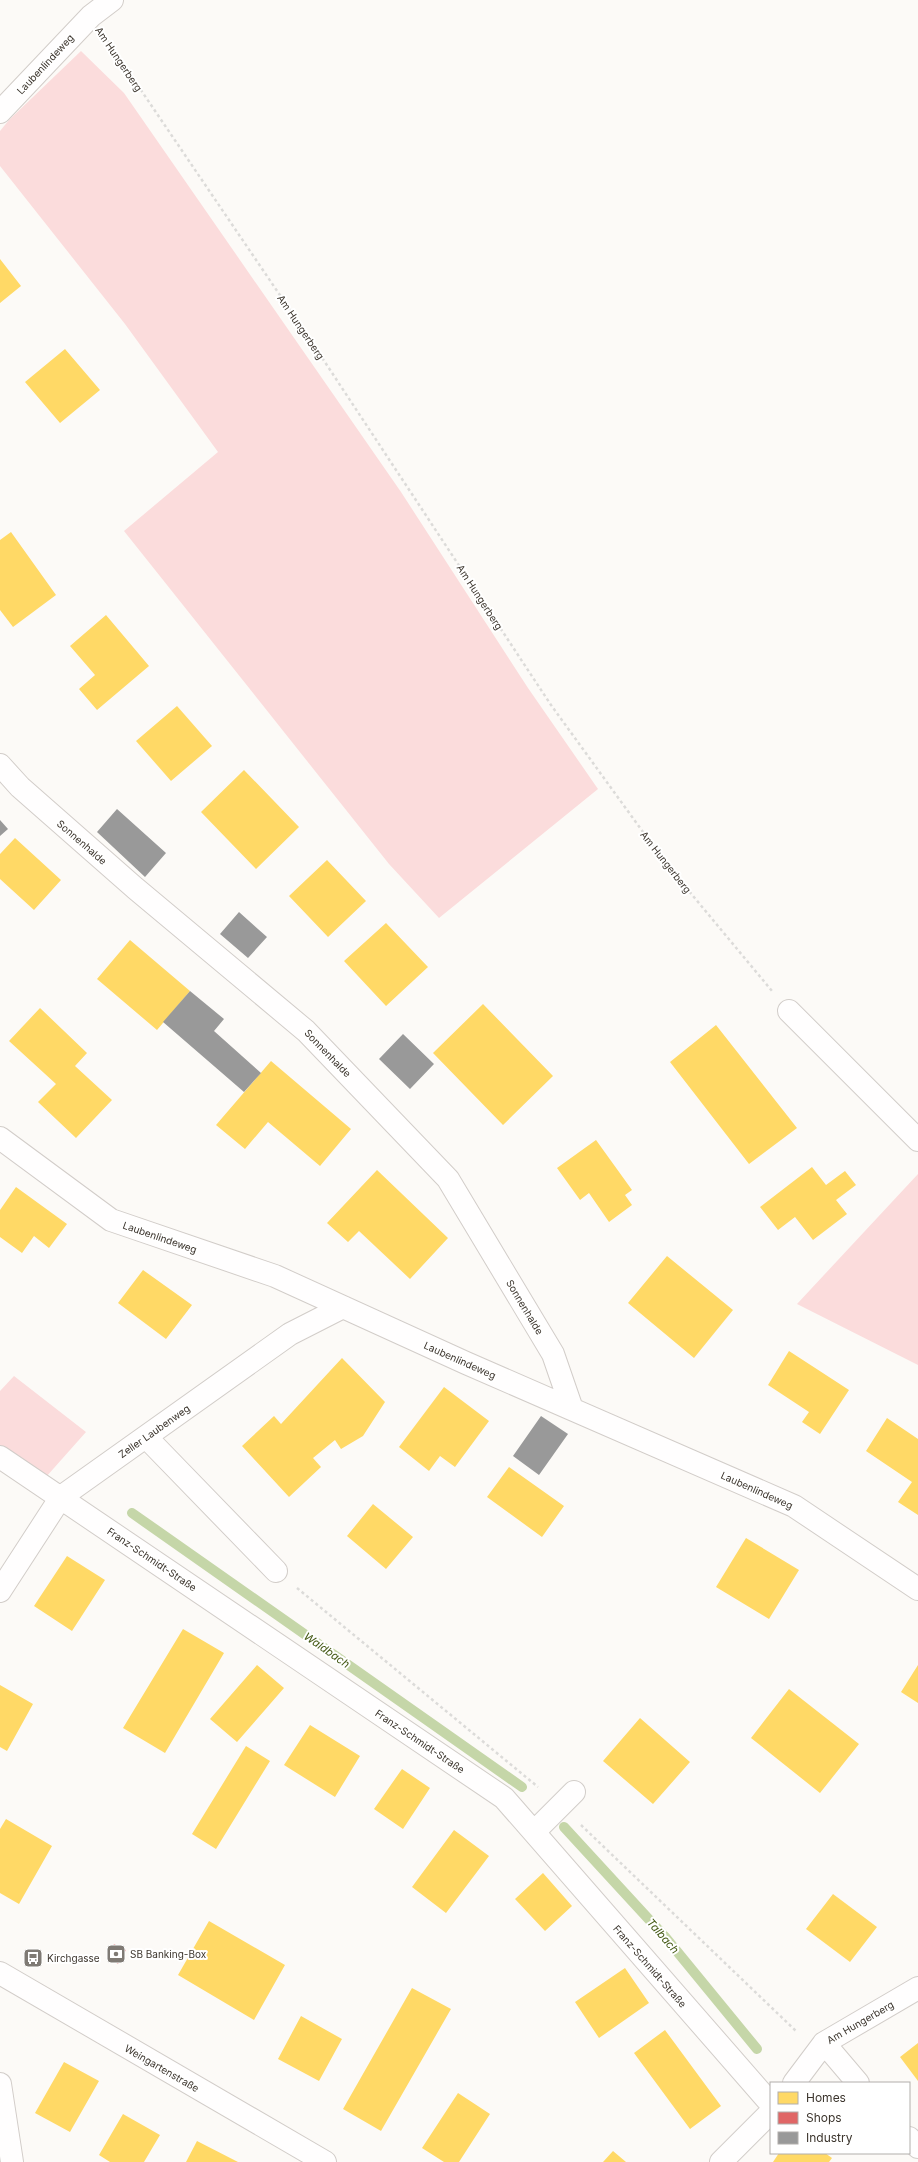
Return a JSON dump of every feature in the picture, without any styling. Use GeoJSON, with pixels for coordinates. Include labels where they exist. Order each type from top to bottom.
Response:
{"type":"FeatureCollection","features":[{"type":"Feature","properties":{"kind":"street","name":"Laubenlindeweg"},"geometry":{"type":"LineString","coordinates":[[0,112],[91,16],[112,0]]}},
{"type":"Feature","properties":{"kind":"street","name":"Sonnenhalde"},"geometry":{"type":"LineString","coordinates":[[0,765],[20,787],[136,888],[306,1031],[448,1179],[554,1354],[572,1409]]}},
{"type":"Feature","properties":{"kind":"street"},"geometry":{"type":"LineString","coordinates":[[789,1011],[918,1140]]}},
{"type":"Feature","properties":{"kind":"street","name":"Laubenlindeweg"},"geometry":{"type":"LineString","coordinates":[[0,1138],[111,1220],[275,1276],[572,1409],[794,1506],[918,1589]]}},
{"type":"Feature","properties":{"kind":"street","name":"Zeller Laubenweg"},"geometry":{"type":"LineString","coordinates":[[0,1591],[61,1497],[290,1334],[343,1307]]}},
{"type":"Feature","properties":{"kind":"street"},"geometry":{"type":"LineString","coordinates":[[146,1437],[276,1571]]}},
{"type":"Feature","properties":{"kind":"street","name":"Franz-Schmidt-Straße"},"geometry":{"type":"LineString","coordinates":[[0,1457],[504,1798],[770,2103]]}},
{"type":"Feature","properties":{"kind":"street"},"geometry":{"type":"LineString","coordinates":[[534,1832],[574,1792]]}},
{"type":"Feature","properties":{"kind":"street","name":"Weingartenstraße"},"geometry":{"type":"LineString","coordinates":[[0,1973],[325,2162]]}},
{"type":"Feature","properties":{"kind":"street","name":"Am Hungerberg"},"geometry":{"type":"LineString","coordinates":[[795,2082],[824,2043],[918,1988]]}},
{"type":"Feature","properties":{"kind":"street"},"geometry":{"type":"LineString","coordinates":[[824,2043],[857,2082]]}},
{"type":"Feature","properties":{"kind":"street"},"geometry":{"type":"LineString","coordinates":[[0,2084],[12,2162]]}},
{"type":"Feature","properties":{"kind":"street"},"geometry":{"type":"LineString","coordinates":[[721,2162],[770,2113]]}},
{"type":"Feature","properties":{"kind":"street"},"geometry":{"type":"LineString","coordinates":[[910,2139],[918,2147]]}},
{"type":"Feature","properties":{"kind":"path","name":"Am Hungerberg"},"geometry":{"type":"LineString","coordinates":[[91,16],[311,340],[551,704],[664,861],[789,1011]]}},
{"type":"Feature","properties":{"kind":"shaded area"},"geometry":{"type":"Polygon","coordinates":[[[81,51],[124,93],[401,492],[528,688],[598,789],[439,918],[389,864],[124,531],[218,452],[125,324],[0,166],[0,131],[9,120],[81,51]]]}},
{"type":"Feature","properties":{"kind":"shaded area"},"geometry":{"type":"Polygon","coordinates":[[[918,1174],[918,1365],[797,1304],[918,1174]]]}},
{"type":"Feature","properties":{"kind":"shaded area"},"geometry":{"type":"Polygon","coordinates":[[[14,1376],[86,1432],[46,1477],[0,1447],[0,1391],[14,1376]]]}},
{"type":"Feature","properties":{"kind":"building: Homes"},"geometry":{"type":"Polygon","coordinates":[[[0,259],[21,286],[0,303],[0,259]]]}},
{"type":"Feature","properties":{"kind":"building: Homes"},"geometry":{"type":"Polygon","coordinates":[[[65,349],[100,390],[60,423],[25,382],[65,349]]]}},
{"type":"Feature","properties":{"kind":"building: Homes"},"geometry":{"type":"Polygon","coordinates":[[[11,532],[56,595],[13,627],[0,610],[0,540],[11,532]]]}},
{"type":"Feature","properties":{"kind":"building: Homes"},"geometry":{"type":"Polygon","coordinates":[[[106,615],[149,666],[97,710],[79,689],[95,675],[70,646],[106,615]]]}},
{"type":"Feature","properties":{"kind":"building: Homes"},"geometry":{"type":"Polygon","coordinates":[[[177,706],[212,746],[171,781],[136,741],[177,706]]]}},
{"type":"Feature","properties":{"kind":"building: Homes"},"geometry":{"type":"Polygon","coordinates":[[[244,770],[299,827],[256,869],[201,812],[244,770]]]}},
{"type":"Feature","properties":{"kind":"building: Homes"},"geometry":{"type":"Polygon","coordinates":[[[15,838],[61,880],[34,910],[0,879],[0,854],[15,838]]]}},
{"type":"Feature","properties":{"kind":"building: Homes"},"geometry":{"type":"Polygon","coordinates":[[[327,860],[366,901],[328,937],[289,896],[327,860]]]}},
{"type":"Feature","properties":{"kind":"building: Homes"},"geometry":{"type":"Polygon","coordinates":[[[386,923],[428,967],[386,1006],[344,961],[386,923]]]}},
{"type":"Feature","properties":{"kind":"building: Homes"},"geometry":{"type":"Polygon","coordinates":[[[130,940],[190,991],[157,1030],[97,979],[130,940]]]}},
{"type":"Feature","properties":{"kind":"building: Homes"},"geometry":{"type":"Polygon","coordinates":[[[483,1004],[553,1076],[503,1125],[433,1053],[483,1004]]]}},
{"type":"Feature","properties":{"kind":"building: Homes"},"geometry":{"type":"Polygon","coordinates":[[[40,1008],[87,1053],[75,1066],[112,1100],[76,1138],[38,1102],[56,1084],[9,1041],[40,1008]]]}},
{"type":"Feature","properties":{"kind":"building: Homes"},"geometry":{"type":"Polygon","coordinates":[[[716,1025],[797,1128],[749,1164],[670,1062],[716,1025]]]}},
{"type":"Feature","properties":{"kind":"building: Homes"},"geometry":{"type":"Polygon","coordinates":[[[271,1061],[351,1129],[320,1166],[268,1122],[245,1149],[216,1125],[271,1061]]]}},
{"type":"Feature","properties":{"kind":"building: Homes"},"geometry":{"type":"Polygon","coordinates":[[[596,1140],[632,1190],[625,1195],[632,1205],[609,1222],[589,1193],[580,1200],[557,1168],[596,1140]]]}},
{"type":"Feature","properties":{"kind":"building: Homes"},"geometry":{"type":"Polygon","coordinates":[[[812,1167],[826,1185],[845,1171],[856,1185],[836,1200],[847,1214],[813,1240],[795,1217],[778,1230],[760,1207],[812,1167]]]}},
{"type":"Feature","properties":{"kind":"building: Homes"},"geometry":{"type":"Polygon","coordinates":[[[377,1170],[448,1238],[410,1279],[359,1231],[348,1242],[327,1223],[377,1170]]]}},
{"type":"Feature","properties":{"kind":"building: Homes"},"geometry":{"type":"Polygon","coordinates":[[[16,1187],[67,1224],[49,1248],[34,1236],[22,1253],[0,1237],[0,1210],[16,1187]]]}},
{"type":"Feature","properties":{"kind":"building: Homes"},"geometry":{"type":"Polygon","coordinates":[[[667,1256],[733,1310],[694,1358],[628,1303],[667,1256]]]}},
{"type":"Feature","properties":{"kind":"building: Homes"},"geometry":{"type":"Polygon","coordinates":[[[143,1270],[192,1305],[166,1339],[118,1303],[143,1270]]]}},
{"type":"Feature","properties":{"kind":"building: Homes"},"geometry":{"type":"Polygon","coordinates":[[[789,1351],[849,1390],[820,1434],[802,1422],[809,1412],[768,1385],[789,1351]]]}},
{"type":"Feature","properties":{"kind":"building: Homes"},"geometry":{"type":"Polygon","coordinates":[[[342,1358],[385,1402],[363,1436],[341,1449],[335,1440],[313,1458],[321,1467],[289,1497],[242,1446],[274,1416],[281,1424],[342,1358]]]}},
{"type":"Feature","properties":{"kind":"building: Homes"},"geometry":{"type":"Polygon","coordinates":[[[444,1387],[489,1421],[455,1467],[440,1456],[429,1471],[399,1447],[444,1387]]]}},
{"type":"Feature","properties":{"kind":"building: Homes"},"geometry":{"type":"Polygon","coordinates":[[[887,1418],[918,1439],[918,1515],[898,1502],[912,1482],[866,1451],[887,1418]]]}},
{"type":"Feature","properties":{"kind":"building: Homes"},"geometry":{"type":"Polygon","coordinates":[[[509,1467],[564,1506],[542,1537],[487,1497],[509,1467]]]}},
{"type":"Feature","properties":{"kind":"building: Homes"},"geometry":{"type":"Polygon","coordinates":[[[373,1504],[413,1537],[386,1569],[347,1536],[373,1504]]]}},
{"type":"Feature","properties":{"kind":"building: Homes"},"geometry":{"type":"Polygon","coordinates":[[[746,1538],[799,1570],[769,1619],[716,1587],[746,1538]]]}},
{"type":"Feature","properties":{"kind":"building: Homes"},"geometry":{"type":"Polygon","coordinates":[[[67,1556],[105,1580],[72,1631],[34,1606],[67,1556]]]}},
{"type":"Feature","properties":{"kind":"building: Homes"},"geometry":{"type":"Polygon","coordinates":[[[183,1629],[224,1653],[165,1753],[123,1728],[183,1629]]]}},
{"type":"Feature","properties":{"kind":"building: Homes"},"geometry":{"type":"Polygon","coordinates":[[[257,1665],[284,1688],[237,1742],[210,1719],[257,1665]]]}},
{"type":"Feature","properties":{"kind":"building: Homes"},"geometry":{"type":"Polygon","coordinates":[[[918,1665],[918,1703],[901,1692],[918,1665]]]}},
{"type":"Feature","properties":{"kind":"building: Homes"},"geometry":{"type":"Polygon","coordinates":[[[0,1685],[33,1704],[7,1751],[0,1747],[0,1685]]]}},
{"type":"Feature","properties":{"kind":"building: Homes"},"geometry":{"type":"Polygon","coordinates":[[[789,1689],[859,1744],[820,1793],[751,1738],[789,1689]]]}},
{"type":"Feature","properties":{"kind":"building: Homes"},"geometry":{"type":"Polygon","coordinates":[[[640,1718],[690,1762],[653,1804],[603,1761],[640,1718]]]}},
{"type":"Feature","properties":{"kind":"building: Homes"},"geometry":{"type":"Polygon","coordinates":[[[310,1725],[360,1756],[335,1797],[284,1765],[310,1725]]]}},
{"type":"Feature","properties":{"kind":"building: Homes"},"geometry":{"type":"Polygon","coordinates":[[[246,1746],[270,1761],[216,1849],[192,1834],[246,1746]]]}},
{"type":"Feature","properties":{"kind":"building: Homes"},"geometry":{"type":"Polygon","coordinates":[[[402,1769],[430,1788],[403,1829],[374,1809],[402,1769]]]}},
{"type":"Feature","properties":{"kind":"building: Homes"},"geometry":{"type":"Polygon","coordinates":[[[6,1819],[52,1846],[19,1904],[0,1893],[0,1829],[6,1819]]]}},
{"type":"Feature","properties":{"kind":"building: Homes"},"geometry":{"type":"Polygon","coordinates":[[[454,1830],[489,1856],[446,1913],[412,1887],[454,1830]]]}},
{"type":"Feature","properties":{"kind":"building: Homes"},"geometry":{"type":"Polygon","coordinates":[[[543,1873],[572,1906],[545,1931],[515,1899],[543,1873]]]}},
{"type":"Feature","properties":{"kind":"building: Homes"},"geometry":{"type":"Polygon","coordinates":[[[833,1894],[877,1927],[850,1962],[806,1929],[833,1894]]]}},
{"type":"Feature","properties":{"kind":"building: Homes"},"geometry":{"type":"Polygon","coordinates":[[[209,1921],[285,1965],[254,2020],[178,1975],[209,1921]]]}},
{"type":"Feature","properties":{"kind":"building: Homes"},"geometry":{"type":"Polygon","coordinates":[[[625,1968],[649,2003],[599,2038],[575,2002],[625,1968]]]}},
{"type":"Feature","properties":{"kind":"building: Homes"},"geometry":{"type":"Polygon","coordinates":[[[412,1988],[451,2009],[381,2131],[343,2109],[412,1988]]]}},
{"type":"Feature","properties":{"kind":"building: Homes"},"geometry":{"type":"Polygon","coordinates":[[[301,2016],[342,2039],[319,2081],[278,2059],[301,2016]]]}},
{"type":"Feature","properties":{"kind":"building: Homes"},"geometry":{"type":"Polygon","coordinates":[[[665,2030],[721,2106],[690,2129],[634,2053],[665,2030]]]}},
{"type":"Feature","properties":{"kind":"building: Homes"},"geometry":{"type":"Polygon","coordinates":[[[918,2043],[918,2081],[900,2057],[918,2043]]]}},
{"type":"Feature","properties":{"kind":"building: Homes"},"geometry":{"type":"Polygon","coordinates":[[[64,2062],[99,2081],[70,2132],[35,2113],[64,2062]]]}},
{"type":"Feature","properties":{"kind":"building: Homes"},"geometry":{"type":"Polygon","coordinates":[[[458,2093],[490,2114],[459,2162],[444,2162],[422,2148],[458,2093]]]}},
{"type":"Feature","properties":{"kind":"building: Homes"},"geometry":{"type":"Polygon","coordinates":[[[123,2114],[160,2135],[144,2162],[110,2162],[99,2155],[123,2114]]]}},
{"type":"Feature","properties":{"kind":"building: Homes"},"geometry":{"type":"Polygon","coordinates":[[[197,2141],[238,2162],[186,2162],[197,2141]]]}},
{"type":"Feature","properties":{"kind":"building: Homes"},"geometry":{"type":"Polygon","coordinates":[[[613,2151],[626,2162],[603,2162],[613,2151]]]}},
{"type":"Feature","properties":{"kind":"building: Homes"},"geometry":{"type":"Polygon","coordinates":[[[778,2154],[826,2154],[832,2158],[829,2162],[773,2162],[778,2154]]]}},
{"type":"Feature","properties":{"kind":"building: Shops","name":"SB Banking-Box"},"geometry":{"type":"Polygon","coordinates":[[[114,1944],[126,1950],[118,1964],[107,1957],[114,1944]]]}},
{"type":"Feature","properties":{"kind":"building: Industry"},"geometry":{"type":"Polygon","coordinates":[[[117,809],[166,853],[145,877],[97,832],[117,809]]]}},
{"type":"Feature","properties":{"kind":"building: Industry"},"geometry":{"type":"Polygon","coordinates":[[[0,820],[8,829],[0,836],[0,820]]]}},
{"type":"Feature","properties":{"kind":"building: Industry"},"geometry":{"type":"Polygon","coordinates":[[[239,912],[267,937],[248,958],[220,934],[239,912]]]}},
{"type":"Feature","properties":{"kind":"building: Industry"},"geometry":{"type":"Polygon","coordinates":[[[190,991],[224,1019],[214,1031],[261,1073],[244,1092],[163,1022],[190,991]]]}},
{"type":"Feature","properties":{"kind":"building: Industry"},"geometry":{"type":"Polygon","coordinates":[[[403,1034],[434,1064],[410,1089],[379,1059],[403,1034]]]}},
{"type":"Feature","properties":{"kind":"building: Industry"},"geometry":{"type":"Polygon","coordinates":[[[541,1416],[568,1434],[539,1475],[513,1456],[541,1416]]]}},
{"type":"Feature","properties":{"kind":"waterway","name":"Waldbach"},"geometry":{"type":"LineString","coordinates":[[132,1513],[522,1787]]}},
{"type":"Feature","properties":{"kind":"waterway","name":"Talbach"},"geometry":{"type":"LineString","coordinates":[[564,1827],[666,1938],[757,2049]]}},
{"type":"Feature","properties":{"kind":"place","name":"SB Banking-Box"},"geometry":{"type":"Point","coordinates":[116,1954]}},
{"type":"Feature","properties":{"kind":"place","name":"Kirchgasse"},"geometry":{"type":"Point","coordinates":[33,1958]}}]}
